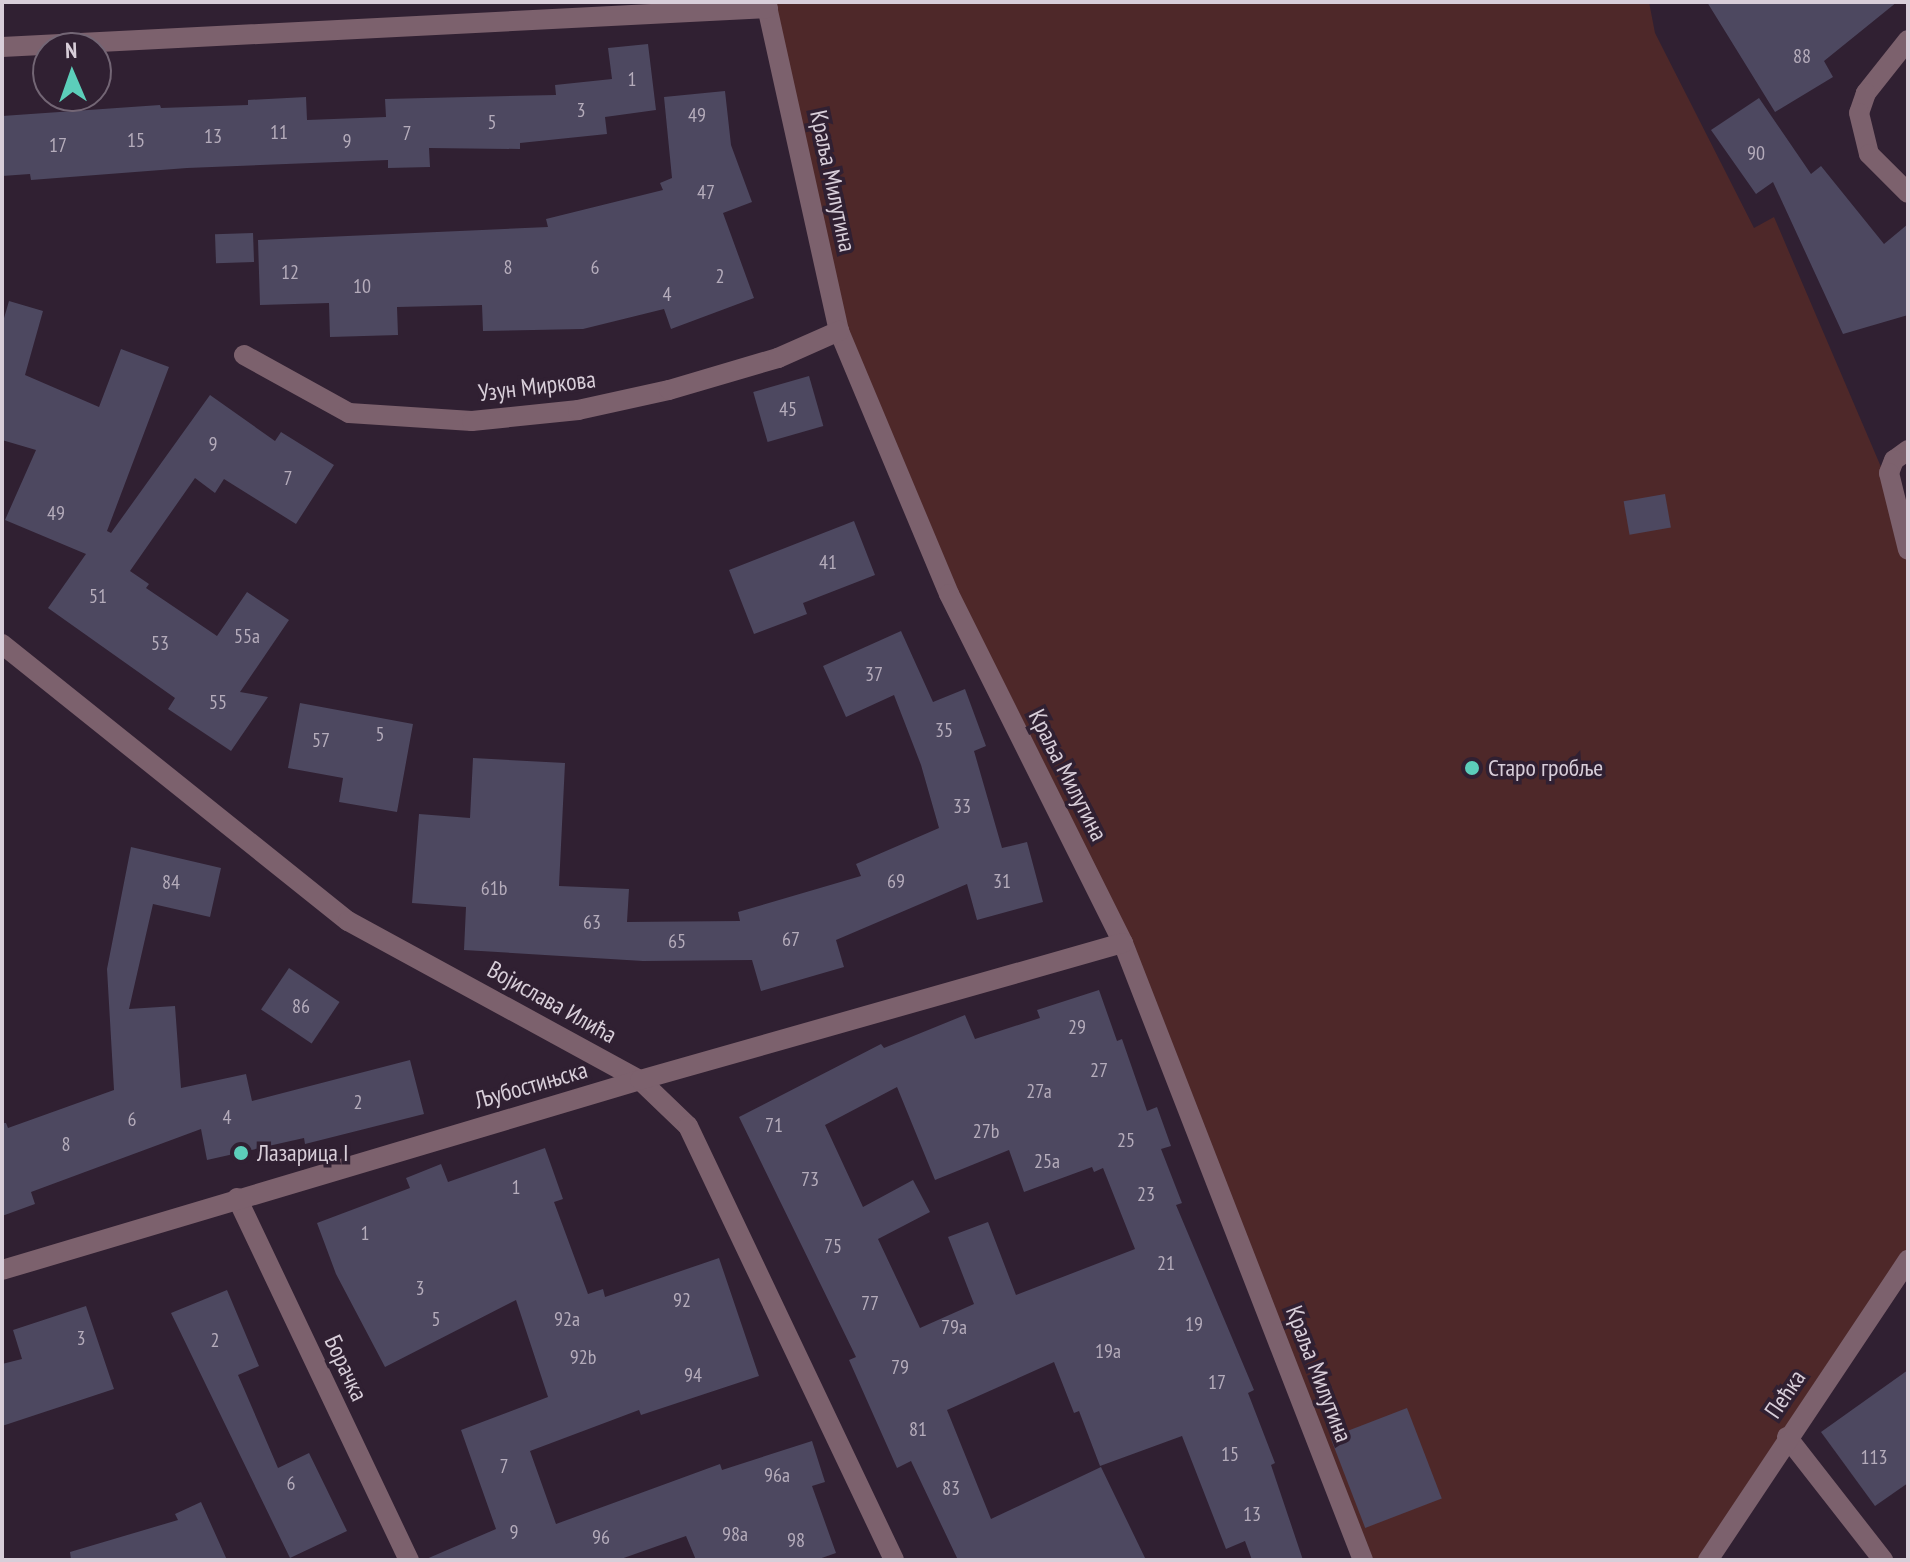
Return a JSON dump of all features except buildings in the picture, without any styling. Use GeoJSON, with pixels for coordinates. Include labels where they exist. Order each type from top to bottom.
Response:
{"type":"FeatureCollection","features":[{"type":"Feature","properties":{"kind":"street"},"geometry":{"type":"LineString","coordinates":[[2,47],[767,5]]}},
{"type":"Feature","properties":{"kind":"street","name":"Краља Милутина"},"geometry":{"type":"LineString","coordinates":[[767,5],[839,331],[949,594],[1123,943],[1363,1560]]}},
{"type":"Feature","properties":{"kind":"street"},"geometry":{"type":"LineString","coordinates":[[1908,40],[1866,93],[1859,113],[1869,154],[1908,193]]}},
{"type":"Feature","properties":{"kind":"street","name":"Узун Миркова"},"geometry":{"type":"LineString","coordinates":[[244,355],[349,413],[472,421],[578,410],[669,390],[778,358],[839,331]]}},
{"type":"Feature","properties":{"kind":"street"},"geometry":{"type":"LineString","coordinates":[[1908,450],[1894,460],[1889,473],[1908,550]]}},
{"type":"Feature","properties":{"kind":"street","name":"Војислава Илића"},"geometry":{"type":"LineString","coordinates":[[2,644],[348,921],[640,1080],[688,1126],[894,1560]]}},
{"type":"Feature","properties":{"kind":"street","name":"Љубостињска"},"geometry":{"type":"LineString","coordinates":[[2,1270],[640,1080],[1123,943]]}},
{"type":"Feature","properties":{"kind":"street","name":"Борачка"},"geometry":{"type":"LineString","coordinates":[[237,1198],[408,1560]]}},
{"type":"Feature","properties":{"kind":"street","name":"Пећка"},"geometry":{"type":"LineString","coordinates":[[1708,1560],[1787,1437],[1908,1260]]}},
{"type":"Feature","properties":{"kind":"street"},"geometry":{"type":"LineString","coordinates":[[1787,1437],[1883,1560]]}},
{"type":"Feature","properties":{"kind":"shaded area","name":"Старо гробље"},"geometry":{"type":"Polygon","coordinates":[[[766,2],[1649,2],[1655,33],[1754,228],[1774,217],[1908,530],[1908,1260],[1713,1560],[1363,1560],[1123,943],[949,594],[839,331],[766,2]]]}},
{"type":"Feature","properties":{"kind":"place","name":"Старо гробље"},"geometry":{"type":"Point","coordinates":[1472,768]}},
{"type":"Feature","properties":{"kind":"place","name":"Лазарица I"},"geometry":{"type":"Point","coordinates":[241,1153]}}]}
